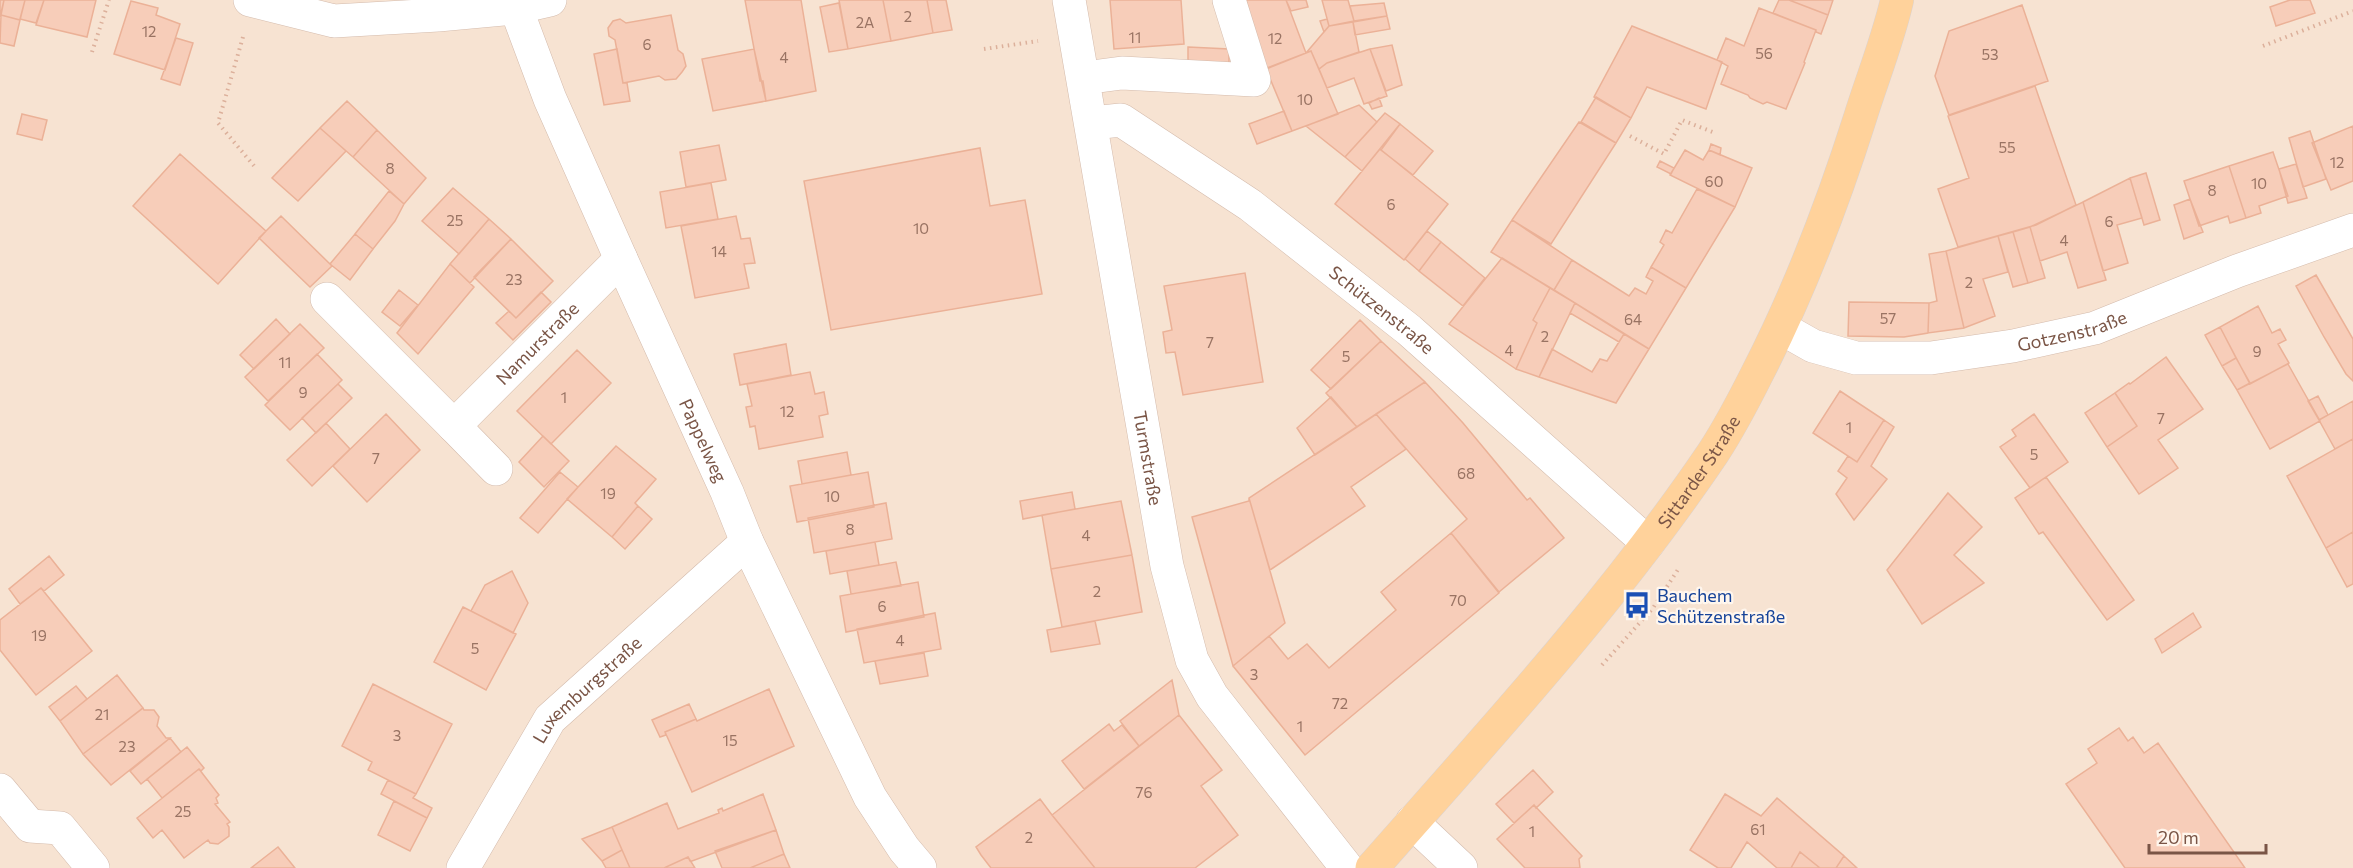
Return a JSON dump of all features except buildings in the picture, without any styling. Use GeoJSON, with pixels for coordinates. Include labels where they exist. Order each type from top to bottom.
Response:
{"type":"FeatureCollection","features":[{"type":"Feature","properties":{"kind":"main road","name":"Sittarder Straße"},"geometry":{"type":"LineString","coordinates":[[1372,868],[1562,649],[1648,543],[1725,433],[1781,328],[1812,256],[1838,186],[1897,0]]}},
{"type":"Feature","properties":{"kind":"street"},"geometry":{"type":"LineString","coordinates":[[252,1],[334,21],[438,15],[550,0]]}},
{"type":"Feature","properties":{"kind":"street","name":"Turmstraße"},"geometry":{"type":"LineString","coordinates":[[1069,0],[1167,566],[1192,660],[1212,696],[1347,868]]}},
{"type":"Feature","properties":{"kind":"street"},"geometry":{"type":"LineString","coordinates":[[1084,78],[1122,73],[1254,80],[1229,0]]}},
{"type":"Feature","properties":{"kind":"street","name":"Pappelweg"},"geometry":{"type":"LineString","coordinates":[[514,4],[550,99],[728,492],[747,542],[870,797],[904,849],[920,868]]}},
{"type":"Feature","properties":{"kind":"street","name":"Schützenstraße"},"geometry":{"type":"LineString","coordinates":[[1092,123],[1121,120],[1250,206],[1409,330],[1648,543]]}},
{"type":"Feature","properties":{"kind":"street","name":"Gotzenstraße"},"geometry":{"type":"LineString","coordinates":[[1781,328],[1813,346],[1856,358],[1931,358],[2013,346],[2094,327],[2237,271],[2353,230]]}},
{"type":"Feature","properties":{"kind":"street","name":"Namurstraße"},"geometry":{"type":"LineString","coordinates":[[454,426],[621,259]]}},
{"type":"Feature","properties":{"kind":"street"},"geometry":{"type":"LineString","coordinates":[[327,300],[496,469]]}},
{"type":"Feature","properties":{"kind":"street","name":"Luxemburgstraße"},"geometry":{"type":"LineString","coordinates":[[463,868],[550,719],[747,542]]}},
{"type":"Feature","properties":{"kind":"street"},"geometry":{"type":"LineString","coordinates":[[0,790],[30,826],[60,828],[93,868]]}},
{"type":"Feature","properties":{"kind":"street"},"geometry":{"type":"LineString","coordinates":[[1412,822],[1461,868]]}},
{"type":"Feature","properties":{"kind":"path"},"geometry":{"type":"LineString","coordinates":[[92,52],[109,0]]}},
{"type":"Feature","properties":{"kind":"path"},"geometry":{"type":"LineString","coordinates":[[252,1],[218,123],[255,167]]}},
{"type":"Feature","properties":{"kind":"path"},"geometry":{"type":"LineString","coordinates":[[2263,46],[2353,11]]}},
{"type":"Feature","properties":{"kind":"path"},"geometry":{"type":"LineString","coordinates":[[984,49],[1075,35]]}},
{"type":"Feature","properties":{"kind":"path"},"geometry":{"type":"LineString","coordinates":[[1630,136],[1664,154],[1682,120],[1715,133]]}},
{"type":"Feature","properties":{"kind":"shaded area"},"geometry":{"type":"Polygon","coordinates":[[[0,0],[2353,0],[2353,868],[0,868],[0,0]]]}},
{"type":"Feature","properties":{"kind":"place","name":"Bauchem Schützenstraße"},"geometry":{"type":"Point","coordinates":[1637,605]}}]}
